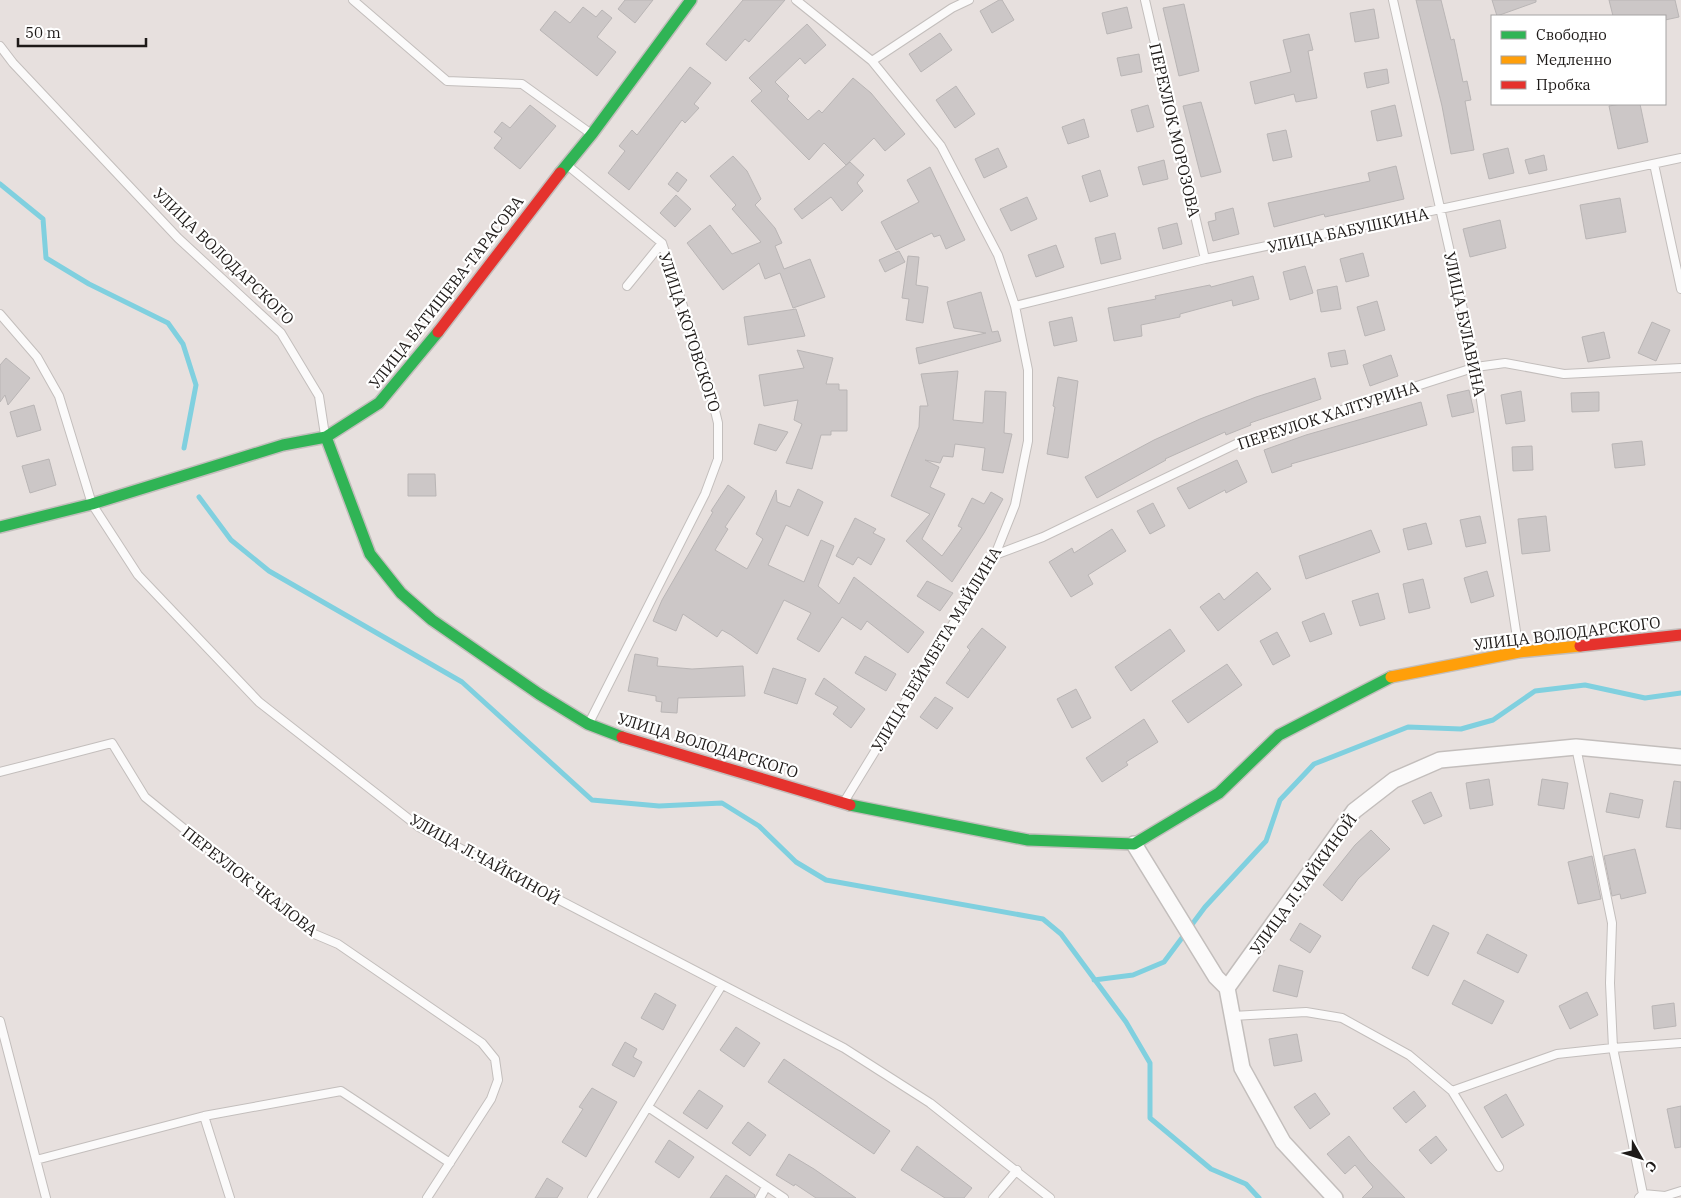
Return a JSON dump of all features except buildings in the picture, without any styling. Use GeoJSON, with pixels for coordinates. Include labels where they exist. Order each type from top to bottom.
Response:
{"type":"FeatureCollection","features":[{"type":"Feature","properties":{"kind":"street","name":"УЛИЦА БАТИЩЕВА-ТАРАСОВА"},"geometry":{"type":"LineString","coordinates":[[0,527],[92,504],[283,445],[326,437],[379,403],[419,356],[592,134],[690,0]]}},
{"type":"Feature","properties":{"kind":"street","name":"УЛИЦА ВОЛОДАРСКОГО"},"geometry":{"type":"LineString","coordinates":[[326,437],[370,554],[401,593],[439,625],[539,694],[588,724],[636,743],[844,804],[1028,840],[1089,844],[1134,844],[1219,793],[1279,735],[1393,676],[1519,652],[1681,635]]}},
{"type":"Feature","properties":{"kind":"street","name":"УЛИЦА Л.ЧАЙКИНОЙ"},"geometry":{"type":"LineString","coordinates":[[1226,988],[1354,811],[1394,780],[1440,760],[1576,748],[1681,756]]}},
{"type":"Feature","properties":{"kind":"street"},"geometry":{"type":"LineString","coordinates":[[1134,844],[1216,977],[1226,988],[1242,1068],[1278,1134],[1283,1142],[1335,1198]]}},
{"type":"Feature","properties":{"kind":"lane"},"geometry":{"type":"LineString","coordinates":[[353,0],[446,81],[522,84],[592,134]]}},
{"type":"Feature","properties":{"kind":"lane","name":"УЛИЦА БЕЙМБЕТА МАЙЛИНА"},"geometry":{"type":"LineString","coordinates":[[796,0],[872,61],[941,146],[998,255],[1015,306],[1028,370],[1028,441],[1015,505],[995,555],[844,804]]}},
{"type":"Feature","properties":{"kind":"lane"},"geometry":{"type":"LineString","coordinates":[[872,61],[952,8],[969,0]]}},
{"type":"Feature","properties":{"kind":"lane","name":"ПЕРЕУЛОК МОРОЗОВА"},"geometry":{"type":"LineString","coordinates":[[1144,0],[1205,259]]}},
{"type":"Feature","properties":{"kind":"lane","name":"УЛИЦА БУЛАВИНА"},"geometry":{"type":"LineString","coordinates":[[1393,0],[1476,367],[1519,652]]}},
{"type":"Feature","properties":{"kind":"lane","name":"УЛИЦА ВОЛОДАРСКОГО"},"geometry":{"type":"LineString","coordinates":[[0,46],[19,70],[178,238],[281,333],[319,396],[326,437]]}},
{"type":"Feature","properties":{"kind":"lane","name":"УЛИЦА БАБУШКИНА"},"geometry":{"type":"LineString","coordinates":[[1015,306],[1205,259],[1440,211],[1681,158]]}},
{"type":"Feature","properties":{"kind":"lane"},"geometry":{"type":"LineString","coordinates":[[1654,164],[1681,290]]}},
{"type":"Feature","properties":{"kind":"lane","name":"УЛИЦА КОТОВСКОГО"},"geometry":{"type":"LineString","coordinates":[[566,165],[662,243],[707,378],[718,423],[718,459],[705,494],[588,724]]}},
{"type":"Feature","properties":{"kind":"lane"},"geometry":{"type":"LineString","coordinates":[[627,286],[662,243]]}},
{"type":"Feature","properties":{"kind":"lane","name":"УЛИЦА Л.ЧАЙКИНОЙ"},"geometry":{"type":"LineString","coordinates":[[0,314],[37,357],[59,396],[92,504],[138,575],[259,702],[419,828],[844,1048],[930,1103],[1050,1198]]}},
{"type":"Feature","properties":{"kind":"lane","name":"ПЕРЕУЛОК ХАЛТУРИНА"},"geometry":{"type":"LineString","coordinates":[[995,555],[1042,537],[1236,444],[1476,367],[1505,364],[1564,374],[1681,368]]}},
{"type":"Feature","properties":{"kind":"lane","name":"ПЕРЕУЛОК ЧКАЛОВА"},"geometry":{"type":"LineString","coordinates":[[0,772],[112,743],[145,797],[312,934],[338,944],[482,1043],[495,1060],[498,1080],[491,1098],[427,1198]]}},
{"type":"Feature","properties":{"kind":"lane"},"geometry":{"type":"LineString","coordinates":[[1576,748],[1612,923],[1610,983],[1612,1048],[1641,1196],[1665,1196],[1681,1191]]}},
{"type":"Feature","properties":{"kind":"lane"},"geometry":{"type":"LineString","coordinates":[[592,1198],[722,985]]}},
{"type":"Feature","properties":{"kind":"lane"},"geometry":{"type":"LineString","coordinates":[[1233,1016],[1306,1012],[1342,1018],[1409,1055],[1452,1091],[1499,1167]]}},
{"type":"Feature","properties":{"kind":"lane"},"geometry":{"type":"LineString","coordinates":[[0,1021],[46,1198]]}},
{"type":"Feature","properties":{"kind":"lane"},"geometry":{"type":"LineString","coordinates":[[1452,1091],[1557,1054],[1681,1043]]}},
{"type":"Feature","properties":{"kind":"lane"},"geometry":{"type":"LineString","coordinates":[[36,1160],[204,1116],[341,1091],[450,1163]]}},
{"type":"Feature","properties":{"kind":"lane"},"geometry":{"type":"LineString","coordinates":[[648,1107],[784,1198]]}},
{"type":"Feature","properties":{"kind":"lane"},"geometry":{"type":"LineString","coordinates":[[204,1116],[230,1198]]}},
{"type":"Feature","properties":{"kind":"lane"},"geometry":{"type":"LineString","coordinates":[[993,1198],[1017,1170]]}},
{"type":"Feature","properties":{"kind":"lane"},"geometry":{"type":"LineString","coordinates":[[760,1198],[766,1187]]}},
{"type":"Feature","properties":{"kind":"waterway"},"geometry":{"type":"LineString","coordinates":[[0,184],[43,219],[46,258],[89,284],[168,323],[183,344],[196,385],[184,448]]}},
{"type":"Feature","properties":{"kind":"waterway"},"geometry":{"type":"LineString","coordinates":[[199,497],[231,540],[269,571],[462,682],[592,800],[659,806],[722,803],[759,826],[796,862],[826,880],[1043,919],[1061,934],[1126,1022],[1150,1063],[1150,1118],[1211,1169],[1246,1184],[1259,1198]]}},
{"type":"Feature","properties":{"kind":"waterway"},"geometry":{"type":"LineString","coordinates":[[1094,980],[1133,975],[1164,962],[1205,907],[1266,841],[1280,800],[1314,764],[1408,727],[1461,729],[1493,720],[1535,691],[1585,685],[1645,698],[1681,693]]}},
{"type":"Feature","properties":{"kind":"traffic: fast"},"geometry":{"type":"LineString","coordinates":[[560,173],[592,134],[691,0]]}},
{"type":"Feature","properties":{"kind":"traffic: fast"},"geometry":{"type":"LineString","coordinates":[[0,527],[92,504],[283,445],[326,437],[379,403],[438,332]]}},
{"type":"Feature","properties":{"kind":"traffic: fast"},"geometry":{"type":"LineString","coordinates":[[326,437],[370,554],[401,593],[432,620],[539,694],[588,724],[622,737]]}},
{"type":"Feature","properties":{"kind":"traffic: fast"},"geometry":{"type":"LineString","coordinates":[[850,805],[1028,840],[1134,844],[1219,793],[1279,735],[1391,677]]}},
{"type":"Feature","properties":{"kind":"traffic: slow"},"geometry":{"type":"LineString","coordinates":[[1391,677],[1519,652],[1580,646]]}},
{"type":"Feature","properties":{"kind":"traffic: jam"},"geometry":{"type":"LineString","coordinates":[[438,332],[560,173]]}},
{"type":"Feature","properties":{"kind":"traffic: jam"},"geometry":{"type":"LineString","coordinates":[[1580,646],[1681,635]]}},
{"type":"Feature","properties":{"kind":"traffic: jam"},"geometry":{"type":"LineString","coordinates":[[622,737],[850,805]]}}]}
